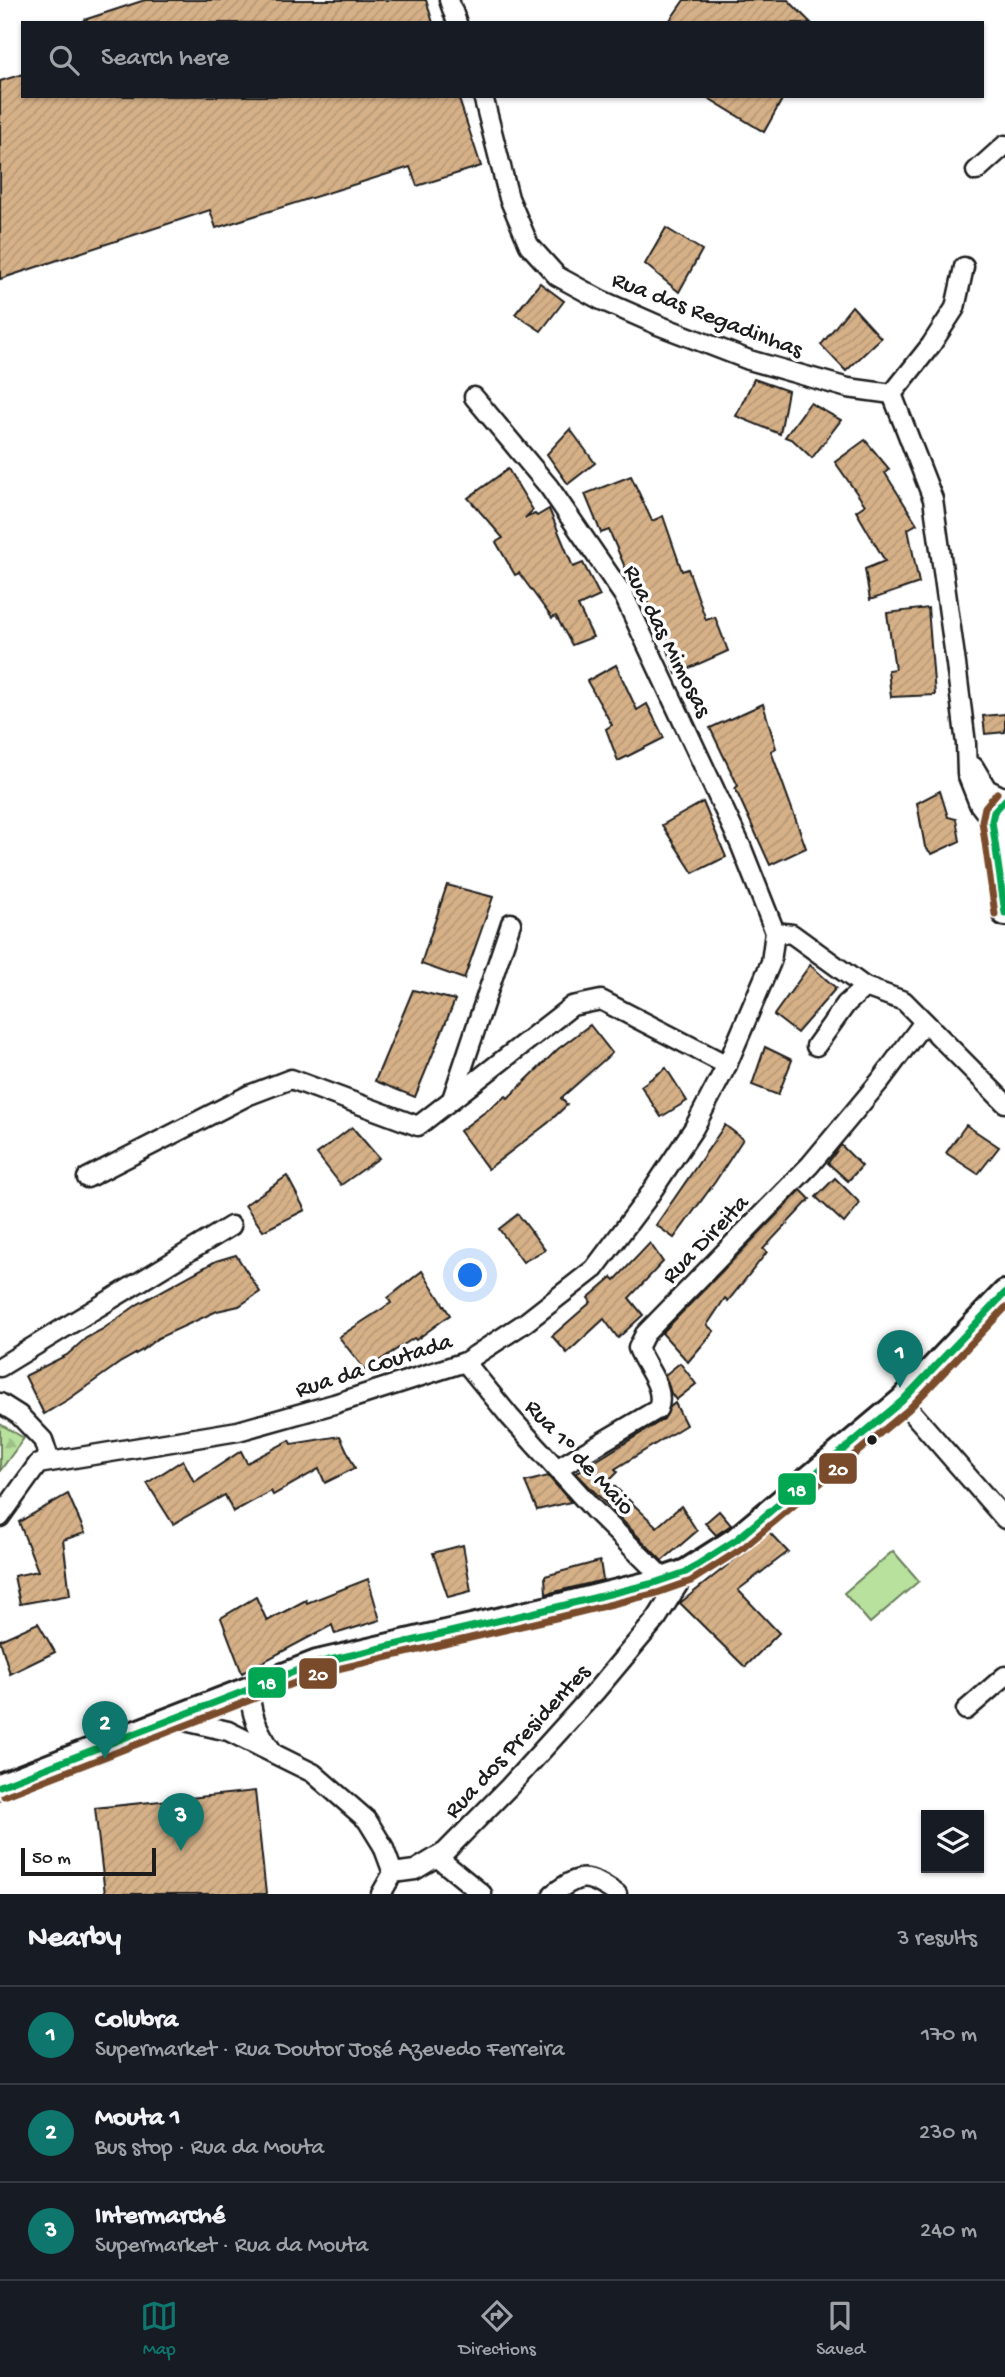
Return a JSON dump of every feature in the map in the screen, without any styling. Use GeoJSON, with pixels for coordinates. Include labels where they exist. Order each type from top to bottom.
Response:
{"type":"FeatureCollection","features":[{"type":"Feature","properties":{"kind":"main road"},"geometry":{"type":"LineString","coordinates":[[1005,799],[994,812],[1005,913]]}},
{"type":"Feature","properties":{"kind":"main road"},"geometry":{"type":"LineString","coordinates":[[0,1786],[317,1663],[674,1582],[736,1540],[902,1401],[1005,1293]]}},
{"type":"Feature","properties":{"kind":"street"},"geometry":{"type":"LineString","coordinates":[[449,0],[456,21]]}},
{"type":"Feature","properties":{"kind":"street","name":"Rua das Regadinhas"},"geometry":{"type":"LineString","coordinates":[[484,100],[509,198],[529,245],[557,276],[612,306],[750,360],[848,388],[892,394]]}},
{"type":"Feature","properties":{"kind":"street"},"geometry":{"type":"LineString","coordinates":[[976,171],[1005,145]]}},
{"type":"Feature","properties":{"kind":"street"},"geometry":{"type":"LineString","coordinates":[[964,267],[955,308],[931,345],[892,394],[933,499],[966,744],[967,774],[979,804],[997,834]]}},
{"type":"Feature","properties":{"kind":"street","name":"Rua das Mimosas"},"geometry":{"type":"LineString","coordinates":[[474,397],[549,487],[624,596],[741,846],[775,932]]}},
{"type":"Feature","properties":{"kind":"street"},"geometry":{"type":"LineString","coordinates":[[966,744],[975,771],[986,789],[1005,799]]}},
{"type":"Feature","properties":{"kind":"street"},"geometry":{"type":"LineString","coordinates":[[452,1100],[510,923]]}},
{"type":"Feature","properties":{"kind":"street"},"geometry":{"type":"LineString","coordinates":[[775,932],[792,934],[865,987],[904,1002],[1005,1103]]}},
{"type":"Feature","properties":{"kind":"street","name":"Rua da Coutada"},"geometry":{"type":"LineString","coordinates":[[50,1461],[237,1431],[334,1404],[465,1362],[526,1322],[594,1269],[646,1200],[694,1128],[727,1065],[771,962],[775,932]]}},
{"type":"Feature","properties":{"kind":"street"},"geometry":{"type":"LineString","coordinates":[[816,1046],[846,1004],[865,987]]}},
{"type":"Feature","properties":{"kind":"street"},"geometry":{"type":"LineString","coordinates":[[87,1178],[249,1095],[291,1079],[418,1126],[572,1006],[601,1000],[727,1065]]}},
{"type":"Feature","properties":{"kind":"street","name":"Rua Direita"},"geometry":{"type":"LineString","coordinates":[[558,1468],[658,1409],[661,1399],[658,1384],[644,1363],[639,1348],[645,1334],[810,1165],[880,1081],[924,1022]]}},
{"type":"Feature","properties":{"kind":"street"},"geometry":{"type":"LineString","coordinates":[[0,1367],[230,1226]]}},
{"type":"Feature","properties":{"kind":"street","name":"Rua 1º de Maio"},"geometry":{"type":"LineString","coordinates":[[465,1362],[594,1510],[674,1582]]}},
{"type":"Feature","properties":{"kind":"street"},"geometry":{"type":"LineString","coordinates":[[902,1401],[1005,1519]]}},
{"type":"Feature","properties":{"kind":"street"},"geometry":{"type":"LineString","coordinates":[[0,1403],[19,1415],[43,1440],[50,1461],[38,1464],[0,1517]]}},
{"type":"Feature","properties":{"kind":"street","name":"Rua dos Presidentes"},"geometry":{"type":"LineString","coordinates":[[393,1873],[415,1870],[446,1852],[509,1787],[595,1692],[657,1618],[674,1582]]}},
{"type":"Feature","properties":{"kind":"street"},"geometry":{"type":"LineString","coordinates":[[966,1710],[1005,1676]]}},
{"type":"Feature","properties":{"kind":"street"},"geometry":{"type":"LineString","coordinates":[[250,1689],[251,1710],[256,1728],[272,1751]]}},
{"type":"Feature","properties":{"kind":"street"},"geometry":{"type":"LineString","coordinates":[[176,1719],[228,1731],[313,1773],[367,1820],[383,1846],[393,1873],[381,1894]]}},
{"type":"Feature","properties":{"kind":"street"},"geometry":{"type":"LineString","coordinates":[[437,1857],[481,1894]]}},
{"type":"Feature","properties":{"kind":"street"},"geometry":{"type":"LineString","coordinates":[[553,1894],[572,1880],[583,1878],[597,1881],[617,1894]]}},
{"type":"Feature","properties":{"kind":"green space"},"geometry":{"type":"Polygon","coordinates":[[[0,1424],[24,1438],[0,1471],[0,1424]]]}},
{"type":"Feature","properties":{"kind":"green space"},"geometry":{"type":"Polygon","coordinates":[[[893,1551],[919,1581],[870,1623],[844,1593],[893,1551]]]}},
{"type":"Feature","properties":{"kind":"building"},"geometry":{"type":"Polygon","coordinates":[[[145,0],[426,0],[432,21],[84,21],[145,0]]]}},
{"type":"Feature","properties":{"kind":"building"},"geometry":{"type":"Polygon","coordinates":[[[684,0],[788,0],[809,21],[669,21],[684,0]]]}},
{"type":"Feature","properties":{"kind":"building"},"geometry":{"type":"Polygon","coordinates":[[[21,75],[21,98],[459,98],[481,166],[417,186],[410,167],[216,228],[210,210],[0,279],[0,81],[21,75]]]}},
{"type":"Feature","properties":{"kind":"building"},"geometry":{"type":"Polygon","coordinates":[[[708,98],[783,98],[764,132],[708,98]]]}},
{"type":"Feature","properties":{"kind":"building"},"geometry":{"type":"Polygon","coordinates":[[[666,228],[702,250],[679,292],[645,264],[666,228]]]}},
{"type":"Feature","properties":{"kind":"building"},"geometry":{"type":"Polygon","coordinates":[[[540,283],[564,301],[541,331],[515,314],[540,283]]]}},
{"type":"Feature","properties":{"kind":"building"},"geometry":{"type":"Polygon","coordinates":[[[852,306],[881,338],[846,371],[821,345],[852,306]]]}},
{"type":"Feature","properties":{"kind":"building"},"geometry":{"type":"Polygon","coordinates":[[[754,379],[788,391],[780,434],[736,416],[754,379]]]}},
{"type":"Feature","properties":{"kind":"building"},"geometry":{"type":"Polygon","coordinates":[[[810,403],[841,420],[812,458],[793,440],[785,437],[810,403]]]}},
{"type":"Feature","properties":{"kind":"building"},"geometry":{"type":"Polygon","coordinates":[[[570,429],[595,463],[568,484],[547,454],[570,429]]]}},
{"type":"Feature","properties":{"kind":"building"},"geometry":{"type":"Polygon","coordinates":[[[865,440],[889,469],[885,473],[917,524],[908,529],[919,583],[870,600],[865,569],[885,561],[856,511],[865,505],[835,462],[865,440]]]}},
{"type":"Feature","properties":{"kind":"building"},"geometry":{"type":"Polygon","coordinates":[[[508,469],[533,510],[525,518],[535,514],[537,516],[549,509],[573,567],[583,563],[600,596],[578,606],[593,637],[572,645],[556,616],[552,618],[519,573],[515,575],[496,542],[503,538],[468,498],[508,469]]]}},
{"type":"Feature","properties":{"kind":"building"},"geometry":{"type":"Polygon","coordinates":[[[631,476],[652,521],[663,516],[682,571],[688,569],[706,620],[715,617],[728,651],[676,674],[659,623],[655,625],[639,575],[630,579],[609,530],[601,533],[585,494],[631,476]]]}},
{"type":"Feature","properties":{"kind":"building"},"geometry":{"type":"Polygon","coordinates":[[[928,608],[935,695],[891,697],[888,670],[895,669],[887,613],[928,608]]]}},
{"type":"Feature","properties":{"kind":"building"},"geometry":{"type":"Polygon","coordinates":[[[616,665],[637,710],[647,704],[664,738],[618,761],[606,729],[612,725],[587,681],[616,665]]]}},
{"type":"Feature","properties":{"kind":"building"},"geometry":{"type":"Polygon","coordinates":[[[763,704],[776,748],[771,751],[806,848],[770,865],[735,788],[738,786],[710,728],[763,704]]]}},
{"type":"Feature","properties":{"kind":"building"},"geometry":{"type":"Polygon","coordinates":[[[1005,714],[1005,732],[985,734],[983,716],[1005,714]]]}},
{"type":"Feature","properties":{"kind":"building"},"geometry":{"type":"Polygon","coordinates":[[[940,791],[948,817],[956,819],[960,841],[932,854],[925,847],[917,803],[940,791]]]}},
{"type":"Feature","properties":{"kind":"building"},"geometry":{"type":"Polygon","coordinates":[[[703,802],[726,857],[693,873],[662,825],[703,802]]]}},
{"type":"Feature","properties":{"kind":"building"},"geometry":{"type":"Polygon","coordinates":[[[447,885],[493,897],[464,979],[421,964],[447,885]]]}},
{"type":"Feature","properties":{"kind":"building"},"geometry":{"type":"Polygon","coordinates":[[[810,965],[836,988],[797,1033],[774,1015],[810,965]]]}},
{"type":"Feature","properties":{"kind":"building"},"geometry":{"type":"Polygon","coordinates":[[[413,990],[455,1000],[415,1097],[375,1081],[413,990]]]}},
{"type":"Feature","properties":{"kind":"building"},"geometry":{"type":"Polygon","coordinates":[[[590,1025],[612,1053],[561,1098],[567,1105],[548,1123],[488,1169],[460,1131],[506,1096],[508,1098],[558,1049],[590,1025]]]}},
{"type":"Feature","properties":{"kind":"building"},"geometry":{"type":"Polygon","coordinates":[[[765,1047],[792,1060],[778,1095],[752,1085],[765,1047]]]}},
{"type":"Feature","properties":{"kind":"building"},"geometry":{"type":"Polygon","coordinates":[[[666,1068],[687,1101],[661,1117],[641,1086],[666,1068]]]}},
{"type":"Feature","properties":{"kind":"building"},"geometry":{"type":"Polygon","coordinates":[[[725,1125],[743,1139],[674,1238],[656,1225],[725,1125]]]}},
{"type":"Feature","properties":{"kind":"building"},"geometry":{"type":"Polygon","coordinates":[[[966,1125],[999,1147],[978,1174],[946,1153],[966,1125]]]}},
{"type":"Feature","properties":{"kind":"building"},"geometry":{"type":"Polygon","coordinates":[[[352,1127],[379,1158],[341,1185],[317,1154],[352,1127]]]}},
{"type":"Feature","properties":{"kind":"building"},"geometry":{"type":"Polygon","coordinates":[[[841,1145],[862,1166],[848,1181],[828,1163],[841,1145]]]}},
{"type":"Feature","properties":{"kind":"building"},"geometry":{"type":"Polygon","coordinates":[[[287,1176],[305,1210],[263,1231],[245,1205],[287,1176]]]}},
{"type":"Feature","properties":{"kind":"building"},"geometry":{"type":"Polygon","coordinates":[[[835,1178],[860,1203],[844,1223],[816,1197],[835,1178]]]}},
{"type":"Feature","properties":{"kind":"building"},"geometry":{"type":"Polygon","coordinates":[[[801,1190],[810,1199],[763,1249],[767,1252],[728,1301],[725,1298],[707,1325],[714,1331],[688,1362],[662,1333],[801,1190]]]}},
{"type":"Feature","properties":{"kind":"building"},"geometry":{"type":"Polygon","coordinates":[[[518,1214],[545,1250],[523,1262],[499,1229],[518,1214]]]}},
{"type":"Feature","properties":{"kind":"building"},"geometry":{"type":"Polygon","coordinates":[[[650,1243],[663,1262],[629,1298],[643,1315],[618,1338],[604,1319],[567,1353],[552,1336],[591,1302],[588,1298],[612,1277],[615,1280],[650,1243]]]}},
{"type":"Feature","properties":{"kind":"building"},"geometry":{"type":"Polygon","coordinates":[[[236,1255],[260,1292],[239,1306],[217,1311],[158,1338],[44,1414],[25,1376],[67,1355],[86,1338],[138,1304],[216,1261],[236,1255]]]}},
{"type":"Feature","properties":{"kind":"building"},"geometry":{"type":"Polygon","coordinates":[[[422,1271],[450,1315],[416,1340],[414,1338],[365,1370],[339,1337],[391,1303],[388,1298],[422,1271]]]}},
{"type":"Feature","properties":{"kind":"building"},"geometry":{"type":"Polygon","coordinates":[[[680,1363],[696,1384],[676,1400],[665,1375],[680,1363]]]}},
{"type":"Feature","properties":{"kind":"building"},"geometry":{"type":"Polygon","coordinates":[[[675,1403],[686,1425],[615,1469],[618,1472],[609,1481],[657,1527],[681,1506],[697,1531],[662,1561],[576,1473],[664,1419],[675,1403]]]}},
{"type":"Feature","properties":{"kind":"building"},"geometry":{"type":"Polygon","coordinates":[[[340,1436],[355,1468],[325,1483],[319,1469],[273,1495],[271,1491],[233,1512],[225,1495],[173,1524],[147,1483],[183,1460],[194,1482],[241,1451],[247,1463],[290,1440],[292,1444],[340,1436]]]}},
{"type":"Feature","properties":{"kind":"building"},"geometry":{"type":"Polygon","coordinates":[[[548,1476],[571,1502],[537,1510],[525,1482],[548,1476]]]}},
{"type":"Feature","properties":{"kind":"building"},"geometry":{"type":"Polygon","coordinates":[[[68,1494],[85,1533],[63,1540],[70,1595],[20,1604],[14,1576],[38,1571],[19,1522],[68,1494]]]}},
{"type":"Feature","properties":{"kind":"building"},"geometry":{"type":"Polygon","coordinates":[[[719,1511],[731,1525],[716,1535],[705,1523],[719,1511]]]}},
{"type":"Feature","properties":{"kind":"building"},"geometry":{"type":"Polygon","coordinates":[[[769,1532],[788,1552],[738,1590],[779,1633],[745,1667],[680,1603],[769,1532]]]}},
{"type":"Feature","properties":{"kind":"building"},"geometry":{"type":"Polygon","coordinates":[[[463,1545],[471,1591],[448,1597],[433,1553],[463,1545]]]}},
{"type":"Feature","properties":{"kind":"building"},"geometry":{"type":"Polygon","coordinates":[[[600,1561],[603,1580],[546,1594],[545,1576],[600,1561]]]}},
{"type":"Feature","properties":{"kind":"building"},"geometry":{"type":"Polygon","coordinates":[[[368,1579],[380,1620],[335,1634],[332,1625],[242,1673],[221,1618],[256,1597],[267,1621],[306,1600],[307,1603],[368,1579]]]}},
{"type":"Feature","properties":{"kind":"building"},"geometry":{"type":"Polygon","coordinates":[[[38,1623],[55,1652],[10,1674],[0,1640],[38,1623]]]}},
{"type":"Feature","properties":{"kind":"building"},"geometry":{"type":"Polygon","coordinates":[[[255,1791],[266,1894],[105,1894],[95,1808],[255,1791]]]}},
{"type":"Feature","properties":{"kind":"transit line","name":"20"},"geometry":{"type":"LineString","coordinates":[[995,914],[982,821],[985,807],[997,793]]}},
{"type":"Feature","properties":{"kind":"transit line","name":"18"},"geometry":{"type":"LineString","coordinates":[[1005,800],[994,812],[992,821],[1005,913]]}},
{"type":"Feature","properties":{"kind":"transit line","name":"18"},"geometry":{"type":"LineString","coordinates":[[0,1786],[317,1663],[557,1607],[654,1583],[686,1572],[736,1540],[902,1401],[1005,1293]]}},
{"type":"Feature","properties":{"kind":"transit line","name":"20"},"geometry":{"type":"LineString","coordinates":[[4,1796],[320,1673],[657,1593],[691,1581],[743,1548],[909,1409],[1005,1308]]}},
{"type":"Feature","properties":{"kind":"place","name":"Colubra"},"geometry":{"type":"Point","coordinates":[900,1388]}},
{"type":"Feature","properties":{"kind":"place","name":"Mouta 1"},"geometry":{"type":"Point","coordinates":[105,1759]}},
{"type":"Feature","properties":{"kind":"place","name":"Intermarché"},"geometry":{"type":"Point","coordinates":[181,1851]}}]}
